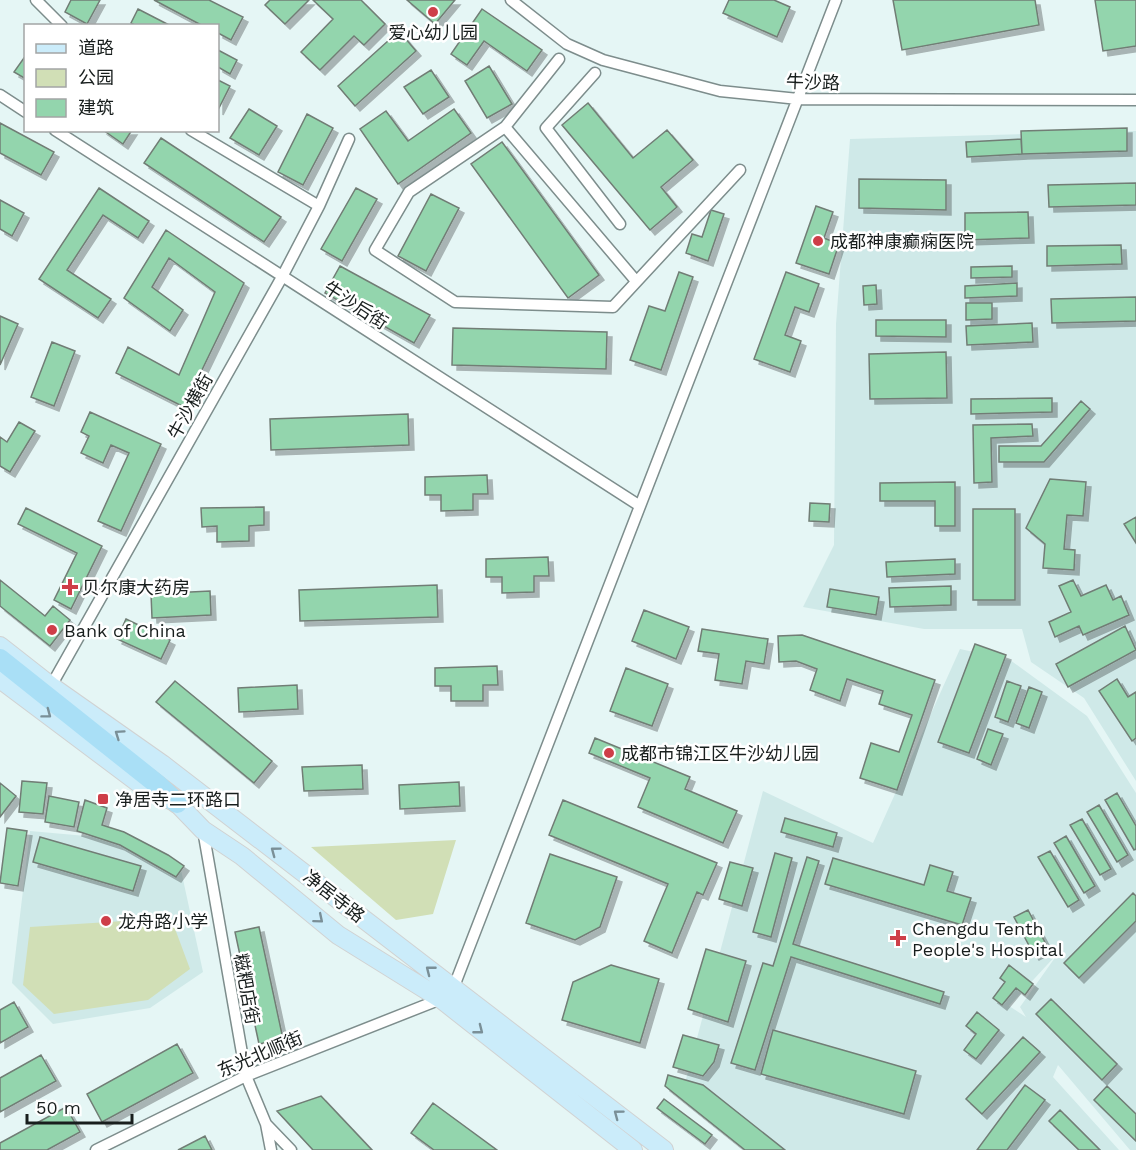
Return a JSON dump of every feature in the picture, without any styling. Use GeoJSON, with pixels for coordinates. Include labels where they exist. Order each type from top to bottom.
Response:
{"type":"FeatureCollection","features":[{"type":"Feature","properties":{"kind":"highway"},"geometry":{"type":"LineString","coordinates":[[0,659],[157,784],[177,803]]}},
{"type":"Feature","properties":{"kind":"main road","name":"净居寺路"},"geometry":{"type":"LineString","coordinates":[[0,646],[51,686],[162,764],[447,994],[633,1150]]}},
{"type":"Feature","properties":{"kind":"main road","name":"净居寺路"},"geometry":{"type":"LineString","coordinates":[[0,679],[144,787],[177,803],[202,830],[242,856],[338,935],[447,994],[664,1150]]}},
{"type":"Feature","properties":{"kind":"street"},"geometry":{"type":"LineString","coordinates":[[36,0],[60,24]]}},
{"type":"Feature","properties":{"kind":"street","name":"牛沙路"},"geometry":{"type":"LineString","coordinates":[[511,0],[567,44],[603,60],[720,91],[798,99],[1136,100]]}},
{"type":"Feature","properties":{"kind":"street"},"geometry":{"type":"LineString","coordinates":[[447,994],[640,506],[836,0]]}},
{"type":"Feature","properties":{"kind":"street"},"geometry":{"type":"LineString","coordinates":[[559,59],[506,127],[409,192],[375,250],[455,302],[613,307],[740,170]]}},
{"type":"Feature","properties":{"kind":"street"},"geometry":{"type":"LineString","coordinates":[[595,73],[546,128],[620,224]]}},
{"type":"Feature","properties":{"kind":"street"},"geometry":{"type":"LineString","coordinates":[[0,95],[24,111]]}},
{"type":"Feature","properties":{"kind":"street"},"geometry":{"type":"LineString","coordinates":[[506,127],[636,281]]}},
{"type":"Feature","properties":{"kind":"street","name":"牛沙后街"},"geometry":{"type":"LineString","coordinates":[[58,132],[640,506]]}},
{"type":"Feature","properties":{"kind":"street"},"geometry":{"type":"LineString","coordinates":[[194,132],[320,206]]}},
{"type":"Feature","properties":{"kind":"street","name":"牛沙横街"},"geometry":{"type":"LineString","coordinates":[[51,686],[282,277],[320,206],[349,139]]}},
{"type":"Feature","properties":{"kind":"street","name":"糍粑店街"},"geometry":{"type":"LineString","coordinates":[[202,830],[246,1076],[266,1124],[271,1150]]}},
{"type":"Feature","properties":{"kind":"street","name":"东光北顺街"},"geometry":{"type":"LineString","coordinates":[[96,1150],[246,1076],[447,994]]}},
{"type":"Feature","properties":{"kind":"street"},"geometry":{"type":"LineString","coordinates":[[266,1124],[291,1150]]}},
{"type":"Feature","properties":{"kind":"shaded area"},"geometry":{"type":"Polygon","coordinates":[[[1136,131],[1136,781],[1084,698],[1031,662],[1022,629],[924,629],[803,607],[834,545],[836,324],[850,139],[1136,131]]]}},
{"type":"Feature","properties":{"kind":"shaded area","name":"Chengdu Tenth People's Hospital"},"geometry":{"type":"Polygon","coordinates":[[[960,649],[1010,660],[1087,716],[1136,793],[1136,1150],[1130,1150],[1058,1065],[1053,1077],[1119,1150],[767,1150],[685,1083],[763,791],[873,843],[960,649]],[[1059,952],[1009,1006],[1026,1017],[1020,1007],[1059,952]]]}},
{"type":"Feature","properties":{"kind":"shaded area","name":"龙舟路小学"},"geometry":{"type":"Polygon","coordinates":[[[30,831],[131,840],[181,870],[203,972],[150,1008],[53,1024],[12,983],[30,831]]]}},
{"type":"Feature","properties":{"kind":"green space"},"geometry":{"type":"Polygon","coordinates":[[[456,840],[433,914],[396,920],[311,847],[456,840]]]}},
{"type":"Feature","properties":{"kind":"green space"},"geometry":{"type":"Polygon","coordinates":[[[171,918],[190,969],[148,1000],[54,1014],[23,985],[30,927],[171,918]]]}},
{"type":"Feature","properties":{"kind":"building"},"geometry":{"type":"Polygon","coordinates":[[[71,0],[100,0],[87,24],[65,12],[71,0]]]}},
{"type":"Feature","properties":{"kind":"building"},"geometry":{"type":"Polygon","coordinates":[[[154,0],[209,0],[243,17],[231,40],[219,34],[219,24],[199,24],[154,0]]]}},
{"type":"Feature","properties":{"kind":"building"},"geometry":{"type":"Polygon","coordinates":[[[270,0],[309,0],[285,24],[265,5],[270,0]]]}},
{"type":"Feature","properties":{"kind":"building"},"geometry":{"type":"Polygon","coordinates":[[[313,0],[361,0],[385,24],[364,45],[354,36],[320,70],[301,52],[333,19],[313,0]]]}},
{"type":"Feature","properties":{"kind":"building","name":"爱心幼儿园"},"geometry":{"type":"Polygon","coordinates":[[[407,0],[455,0],[435,24],[407,0]]]}},
{"type":"Feature","properties":{"kind":"building"},"geometry":{"type":"Polygon","coordinates":[[[729,0],[774,0],[790,7],[777,37],[723,13],[729,0]]]}},
{"type":"Feature","properties":{"kind":"building"},"geometry":{"type":"Polygon","coordinates":[[[893,0],[1035,0],[1039,25],[902,50],[893,0]]]}},
{"type":"Feature","properties":{"kind":"building"},"geometry":{"type":"Polygon","coordinates":[[[1095,0],[1136,0],[1136,46],[1103,51],[1095,0]]]}},
{"type":"Feature","properties":{"kind":"building"},"geometry":{"type":"Polygon","coordinates":[[[138,9],[167,24],[133,24],[131,23],[138,9]]]}},
{"type":"Feature","properties":{"kind":"building"},"geometry":{"type":"Polygon","coordinates":[[[482,9],[542,50],[527,71],[484,41],[467,65],[451,54],[482,9]]]}},
{"type":"Feature","properties":{"kind":"building"},"geometry":{"type":"Polygon","coordinates":[[[399,31],[416,51],[355,106],[338,86],[399,31]]]}},
{"type":"Feature","properties":{"kind":"building"},"geometry":{"type":"Polygon","coordinates":[[[219,51],[237,60],[230,74],[219,68],[219,51]]]}},
{"type":"Feature","properties":{"kind":"building"},"geometry":{"type":"Polygon","coordinates":[[[24,58],[24,78],[14,72],[24,58]]]}},
{"type":"Feature","properties":{"kind":"building"},"geometry":{"type":"Polygon","coordinates":[[[489,66],[512,104],[487,118],[465,81],[489,66]]]}},
{"type":"Feature","properties":{"kind":"building"},"geometry":{"type":"Polygon","coordinates":[[[431,70],[449,97],[423,114],[404,87],[431,70]]]}},
{"type":"Feature","properties":{"kind":"building"},"geometry":{"type":"Polygon","coordinates":[[[219,80],[230,86],[219,108],[219,80]]]}},
{"type":"Feature","properties":{"kind":"building"},"geometry":{"type":"Polygon","coordinates":[[[588,103],[633,158],[667,130],[693,160],[661,187],[677,207],[650,230],[562,125],[588,103]]]}},
{"type":"Feature","properties":{"kind":"building"},"geometry":{"type":"Polygon","coordinates":[[[249,109],[277,126],[259,155],[230,138],[249,109]]]}},
{"type":"Feature","properties":{"kind":"building"},"geometry":{"type":"Polygon","coordinates":[[[454,109],[471,133],[398,184],[360,129],[386,111],[408,141],[454,109]]]}},
{"type":"Feature","properties":{"kind":"building"},"geometry":{"type":"Polygon","coordinates":[[[307,114],[333,128],[303,185],[278,172],[307,114]]]}},
{"type":"Feature","properties":{"kind":"building"},"geometry":{"type":"Polygon","coordinates":[[[0,123],[54,152],[41,175],[0,153],[0,123]]]}},
{"type":"Feature","properties":{"kind":"building"},"geometry":{"type":"Polygon","coordinates":[[[1127,128],[1127,151],[1022,154],[1021,131],[1127,128]]]}},
{"type":"Feature","properties":{"kind":"building"},"geometry":{"type":"Polygon","coordinates":[[[106,132],[131,132],[123,144],[106,132]]]}},
{"type":"Feature","properties":{"kind":"building"},"geometry":{"type":"Polygon","coordinates":[[[161,138],[281,217],[264,242],[144,163],[161,138]]]}},
{"type":"Feature","properties":{"kind":"building"},"geometry":{"type":"Polygon","coordinates":[[[1021,139],[1022,154],[967,157],[966,142],[1021,139]]]}},
{"type":"Feature","properties":{"kind":"building"},"geometry":{"type":"Polygon","coordinates":[[[502,142],[599,275],[568,298],[471,164],[502,142]]]}},
{"type":"Feature","properties":{"kind":"building"},"geometry":{"type":"Polygon","coordinates":[[[859,179],[946,180],[946,210],[859,208],[859,179]]]}},
{"type":"Feature","properties":{"kind":"building"},"geometry":{"type":"Polygon","coordinates":[[[1136,183],[1136,205],[1049,207],[1048,185],[1136,183]]]}},
{"type":"Feature","properties":{"kind":"building"},"geometry":{"type":"Polygon","coordinates":[[[99,188],[149,221],[138,238],[103,215],[67,270],[111,299],[98,318],[39,279],[99,188]]]}},
{"type":"Feature","properties":{"kind":"building"},"geometry":{"type":"Polygon","coordinates":[[[356,188],[377,199],[342,261],[321,249],[356,188]]]}},
{"type":"Feature","properties":{"kind":"building"},"geometry":{"type":"Polygon","coordinates":[[[431,194],[459,208],[426,271],[398,256],[431,194]]]}},
{"type":"Feature","properties":{"kind":"building"},"geometry":{"type":"Polygon","coordinates":[[[0,200],[24,213],[12,236],[0,229],[0,200]]]}},
{"type":"Feature","properties":{"kind":"building","name":"成都神康癫痫医院"},"geometry":{"type":"Polygon","coordinates":[[[816,206],[833,212],[824,238],[839,244],[829,274],[796,263],[816,206]]]}},
{"type":"Feature","properties":{"kind":"building"},"geometry":{"type":"Polygon","coordinates":[[[711,210],[724,214],[708,261],[686,253],[692,234],[702,237],[711,210]]]}},
{"type":"Feature","properties":{"kind":"building"},"geometry":{"type":"Polygon","coordinates":[[[1028,212],[1029,238],[965,240],[965,213],[1028,212]]]}},
{"type":"Feature","properties":{"kind":"building"},"geometry":{"type":"Polygon","coordinates":[[[166,230],[244,283],[184,407],[116,373],[128,347],[179,375],[215,292],[169,258],[152,287],[183,310],[170,331],[124,298],[166,230]]]}},
{"type":"Feature","properties":{"kind":"building"},"geometry":{"type":"Polygon","coordinates":[[[1121,245],[1122,264],[1047,266],[1047,246],[1121,245]]]}},
{"type":"Feature","properties":{"kind":"building"},"geometry":{"type":"Polygon","coordinates":[[[340,266],[430,315],[414,343],[325,293],[340,266]]]}},
{"type":"Feature","properties":{"kind":"building"},"geometry":{"type":"Polygon","coordinates":[[[1012,266],[1012,277],[971,278],[971,267],[1012,266]]]}},
{"type":"Feature","properties":{"kind":"building"},"geometry":{"type":"Polygon","coordinates":[[[679,272],[693,277],[661,370],[630,360],[649,306],[665,311],[679,272]]]}},
{"type":"Feature","properties":{"kind":"building"},"geometry":{"type":"Polygon","coordinates":[[[786,272],[819,284],[809,312],[795,307],[785,335],[801,341],[790,372],[754,359],[786,272]]]}},
{"type":"Feature","properties":{"kind":"building"},"geometry":{"type":"Polygon","coordinates":[[[1017,283],[1017,296],[965,298],[965,286],[1017,283]]]}},
{"type":"Feature","properties":{"kind":"building"},"geometry":{"type":"Polygon","coordinates":[[[876,285],[877,304],[864,305],[863,286],[876,285]]]}},
{"type":"Feature","properties":{"kind":"building"},"geometry":{"type":"Polygon","coordinates":[[[1136,297],[1136,321],[1052,323],[1051,299],[1136,297]]]}},
{"type":"Feature","properties":{"kind":"building"},"geometry":{"type":"Polygon","coordinates":[[[966,303],[992,303],[992,319],[966,320],[966,303]]]}},
{"type":"Feature","properties":{"kind":"building"},"geometry":{"type":"Polygon","coordinates":[[[0,316],[18,324],[0,365],[0,316]]]}},
{"type":"Feature","properties":{"kind":"building"},"geometry":{"type":"Polygon","coordinates":[[[876,320],[946,320],[946,337],[876,336],[876,320]]]}},
{"type":"Feature","properties":{"kind":"building"},"geometry":{"type":"Polygon","coordinates":[[[1032,323],[1033,342],[967,345],[966,326],[1032,323]]]}},
{"type":"Feature","properties":{"kind":"building"},"geometry":{"type":"Polygon","coordinates":[[[453,328],[607,332],[606,369],[452,365],[453,328]]]}},
{"type":"Feature","properties":{"kind":"building"},"geometry":{"type":"Polygon","coordinates":[[[52,342],[75,351],[54,406],[31,397],[52,342]]]}},
{"type":"Feature","properties":{"kind":"building"},"geometry":{"type":"Polygon","coordinates":[[[946,352],[947,398],[870,399],[869,354],[946,352]]]}},
{"type":"Feature","properties":{"kind":"building"},"geometry":{"type":"Polygon","coordinates":[[[1052,398],[1052,412],[971,414],[971,399],[1052,398]]]}},
{"type":"Feature","properties":{"kind":"building"},"geometry":{"type":"Polygon","coordinates":[[[1081,401],[1090,409],[1044,462],[999,462],[999,446],[1041,446],[1081,401]]]}},
{"type":"Feature","properties":{"kind":"building"},"geometry":{"type":"Polygon","coordinates":[[[90,412],[161,444],[121,531],[98,521],[129,453],[111,445],[103,463],[81,453],[89,436],[81,432],[90,412]]]}},
{"type":"Feature","properties":{"kind":"building"},"geometry":{"type":"Polygon","coordinates":[[[408,414],[409,445],[271,450],[270,419],[408,414]]]}},
{"type":"Feature","properties":{"kind":"building"},"geometry":{"type":"Polygon","coordinates":[[[19,422],[35,431],[10,472],[0,466],[0,437],[7,442],[19,422]]]}},
{"type":"Feature","properties":{"kind":"building"},"geometry":{"type":"Polygon","coordinates":[[[1032,424],[1033,436],[991,438],[992,482],[974,483],[973,425],[1032,424]]]}},
{"type":"Feature","properties":{"kind":"building"},"geometry":{"type":"Polygon","coordinates":[[[487,475],[488,494],[473,494],[473,510],[441,511],[441,495],[425,495],[425,477],[487,475]]]}},
{"type":"Feature","properties":{"kind":"building"},"geometry":{"type":"Polygon","coordinates":[[[1050,479],[1086,482],[1083,516],[1067,515],[1064,549],[1075,550],[1074,570],[1043,568],[1045,544],[1026,528],[1050,479]]]}},
{"type":"Feature","properties":{"kind":"building"},"geometry":{"type":"Polygon","coordinates":[[[955,482],[955,526],[935,526],[935,501],[880,501],[880,483],[955,482]]]}},
{"type":"Feature","properties":{"kind":"building"},"geometry":{"type":"Polygon","coordinates":[[[810,503],[830,504],[829,522],[809,521],[810,503]]]}},
{"type":"Feature","properties":{"kind":"building"},"geometry":{"type":"Polygon","coordinates":[[[264,507],[264,525],[249,526],[249,541],[217,542],[217,526],[202,527],[201,508],[264,507]]]}},
{"type":"Feature","properties":{"kind":"building"},"geometry":{"type":"Polygon","coordinates":[[[26,508],[102,546],[71,609],[54,600],[77,553],[18,524],[26,508]]]}},
{"type":"Feature","properties":{"kind":"building"},"geometry":{"type":"Polygon","coordinates":[[[973,509],[1015,509],[1015,600],[973,600],[973,509]]]}},
{"type":"Feature","properties":{"kind":"building"},"geometry":{"type":"Polygon","coordinates":[[[1136,517],[1136,543],[1124,524],[1136,517]]]}},
{"type":"Feature","properties":{"kind":"building"},"geometry":{"type":"Polygon","coordinates":[[[548,557],[549,576],[534,576],[534,592],[502,593],[502,577],[486,577],[486,559],[548,557]]]}},
{"type":"Feature","properties":{"kind":"building"},"geometry":{"type":"Polygon","coordinates":[[[955,559],[955,574],[887,577],[886,562],[955,559]]]}},
{"type":"Feature","properties":{"kind":"building"},"geometry":{"type":"Polygon","coordinates":[[[0,580],[45,616],[53,606],[70,620],[50,646],[0,606],[0,580]]]}},
{"type":"Feature","properties":{"kind":"building"},"geometry":{"type":"Polygon","coordinates":[[[1073,580],[1081,596],[1106,585],[1113,600],[1121,596],[1129,615],[1083,635],[1079,626],[1055,637],[1049,622],[1071,612],[1059,586],[1073,580]]]}},
{"type":"Feature","properties":{"kind":"building"},"geometry":{"type":"Polygon","coordinates":[[[437,585],[438,617],[300,621],[299,590],[437,585]]]}},
{"type":"Feature","properties":{"kind":"building"},"geometry":{"type":"Polygon","coordinates":[[[951,586],[951,605],[890,607],[889,588],[951,586]]]}},
{"type":"Feature","properties":{"kind":"building"},"geometry":{"type":"Polygon","coordinates":[[[830,589],[879,597],[876,615],[827,607],[830,589]]]}},
{"type":"Feature","properties":{"kind":"building"},"geometry":{"type":"Polygon","coordinates":[[[210,591],[211,615],[152,618],[151,594],[210,591]]]}},
{"type":"Feature","properties":{"kind":"building"},"geometry":{"type":"Polygon","coordinates":[[[644,610],[689,627],[676,659],[632,641],[644,610]]]}},
{"type":"Feature","properties":{"kind":"building"},"geometry":{"type":"Polygon","coordinates":[[[126,619],[170,640],[161,659],[117,639],[126,619]]]}},
{"type":"Feature","properties":{"kind":"building"},"geometry":{"type":"Polygon","coordinates":[[[1125,626],[1136,650],[1068,687],[1056,664],[1125,626]]]}},
{"type":"Feature","properties":{"kind":"building"},"geometry":{"type":"Polygon","coordinates":[[[702,629],[768,639],[764,664],[746,661],[742,684],[715,680],[719,654],[698,651],[702,629]]]}},
{"type":"Feature","properties":{"kind":"building"},"geometry":{"type":"Polygon","coordinates":[[[802,635],[935,680],[897,790],[860,778],[871,743],[899,752],[912,715],[879,704],[883,691],[847,679],[840,701],[810,690],[817,669],[796,661],[779,662],[778,636],[802,635]]]}},
{"type":"Feature","properties":{"kind":"building"},"geometry":{"type":"Polygon","coordinates":[[[975,644],[1006,655],[969,753],[938,742],[975,644]]]}},
{"type":"Feature","properties":{"kind":"building"},"geometry":{"type":"Polygon","coordinates":[[[497,666],[498,685],[483,685],[483,701],[451,701],[451,686],[435,686],[435,668],[497,666]]]}},
{"type":"Feature","properties":{"kind":"building"},"geometry":{"type":"Polygon","coordinates":[[[626,668],[668,684],[652,726],[610,711],[626,668]]]}},
{"type":"Feature","properties":{"kind":"building"},"geometry":{"type":"Polygon","coordinates":[[[1117,679],[1128,697],[1136,692],[1136,738],[1132,741],[1099,691],[1117,679]]]}},
{"type":"Feature","properties":{"kind":"building"},"geometry":{"type":"Polygon","coordinates":[[[175,681],[272,761],[254,783],[156,702],[175,681]]]}},
{"type":"Feature","properties":{"kind":"building"},"geometry":{"type":"Polygon","coordinates":[[[1007,681],[1021,686],[1008,722],[995,717],[1007,681]]]}},
{"type":"Feature","properties":{"kind":"building"},"geometry":{"type":"Polygon","coordinates":[[[297,685],[298,709],[239,712],[238,688],[297,685]]]}},
{"type":"Feature","properties":{"kind":"building"},"geometry":{"type":"Polygon","coordinates":[[[1029,687],[1042,692],[1029,728],[1016,723],[1029,687]]]}},
{"type":"Feature","properties":{"kind":"building"},"geometry":{"type":"Polygon","coordinates":[[[988,729],[1003,734],[991,765],[977,759],[988,729]]]}},
{"type":"Feature","properties":{"kind":"building"},"geometry":{"type":"Polygon","coordinates":[[[595,738],[690,777],[685,789],[737,811],[723,843],[638,807],[650,778],[589,753],[595,738]]]}},
{"type":"Feature","properties":{"kind":"building"},"geometry":{"type":"Polygon","coordinates":[[[362,765],[363,789],[304,791],[302,767],[362,765]]]}},
{"type":"Feature","properties":{"kind":"building"},"geometry":{"type":"Polygon","coordinates":[[[22,781],[47,783],[43,814],[19,812],[22,781]]]}},
{"type":"Feature","properties":{"kind":"building"},"geometry":{"type":"Polygon","coordinates":[[[459,782],[460,806],[400,809],[399,785],[459,782]]]}},
{"type":"Feature","properties":{"kind":"building"},"geometry":{"type":"Polygon","coordinates":[[[0,783],[16,796],[0,817],[0,783]]]}},
{"type":"Feature","properties":{"kind":"building"},"geometry":{"type":"Polygon","coordinates":[[[1117,793],[1136,826],[1136,849],[1134,850],[1105,800],[1117,793]]]}},
{"type":"Feature","properties":{"kind":"building"},"geometry":{"type":"Polygon","coordinates":[[[49,796],[79,802],[74,827],[45,822],[49,796]]]}},
{"type":"Feature","properties":{"kind":"building"},"geometry":{"type":"Polygon","coordinates":[[[85,800],[107,808],[102,825],[124,832],[184,866],[176,877],[120,845],[77,831],[85,800]]]}},
{"type":"Feature","properties":{"kind":"building"},"geometry":{"type":"Polygon","coordinates":[[[563,800],[717,863],[703,895],[697,892],[672,953],[644,941],[668,884],[549,835],[563,800]]]}},
{"type":"Feature","properties":{"kind":"building"},"geometry":{"type":"Polygon","coordinates":[[[1099,805],[1128,855],[1117,862],[1087,812],[1099,805]]]}},
{"type":"Feature","properties":{"kind":"building"},"geometry":{"type":"Polygon","coordinates":[[[785,818],[837,833],[833,847],[781,832],[785,818]]]}},
{"type":"Feature","properties":{"kind":"building"},"geometry":{"type":"Polygon","coordinates":[[[1082,819],[1111,869],[1100,875],[1070,825],[1082,819]]]}},
{"type":"Feature","properties":{"kind":"building"},"geometry":{"type":"Polygon","coordinates":[[[7,828],[27,831],[18,886],[0,883],[7,828]]]}},
{"type":"Feature","properties":{"kind":"building"},"geometry":{"type":"Polygon","coordinates":[[[1066,836],[1095,886],[1084,893],[1054,843],[1066,836]]]}},
{"type":"Feature","properties":{"kind":"building"},"geometry":{"type":"Polygon","coordinates":[[[40,837],[141,866],[133,891],[33,862],[40,837]]]}},
{"type":"Feature","properties":{"kind":"building"},"geometry":{"type":"Polygon","coordinates":[[[1050,851],[1079,900],[1068,907],[1038,857],[1050,851]]]}},
{"type":"Feature","properties":{"kind":"building"},"geometry":{"type":"Polygon","coordinates":[[[775,853],[792,858],[771,937],[753,932],[775,853]]]}},
{"type":"Feature","properties":{"kind":"building"},"geometry":{"type":"Polygon","coordinates":[[[550,854],[617,877],[600,927],[575,940],[526,923],[550,854]]]}},
{"type":"Feature","properties":{"kind":"building"},"geometry":{"type":"Polygon","coordinates":[[[807,857],[819,861],[793,944],[944,992],[940,1004],[791,957],[755,1070],[731,1063],[763,963],[773,966],[807,857]]]}},
{"type":"Feature","properties":{"kind":"building"},"geometry":{"type":"Polygon","coordinates":[[[833,858],[924,885],[930,865],[953,872],[947,891],[971,898],[962,925],[825,884],[833,858]]]}},
{"type":"Feature","properties":{"kind":"building"},"geometry":{"type":"Polygon","coordinates":[[[730,862],[753,868],[742,906],[719,899],[730,862]]]}},
{"type":"Feature","properties":{"kind":"building"},"geometry":{"type":"Polygon","coordinates":[[[1133,893],[1136,896],[1136,921],[1079,978],[1064,963],[1133,893]]]}},
{"type":"Feature","properties":{"kind":"building"},"geometry":{"type":"Polygon","coordinates":[[[1028,910],[1048,948],[1034,955],[1014,917],[1028,910]]]}},
{"type":"Feature","properties":{"kind":"building"},"geometry":{"type":"Polygon","coordinates":[[[259,927],[283,1039],[259,1044],[235,932],[259,927]]]}},
{"type":"Feature","properties":{"kind":"building"},"geometry":{"type":"Polygon","coordinates":[[[706,949],[746,961],[728,1022],[688,1009],[706,949]]]}},
{"type":"Feature","properties":{"kind":"building"},"geometry":{"type":"Polygon","coordinates":[[[611,965],[659,979],[640,1043],[562,1020],[573,982],[611,965]]]}},
{"type":"Feature","properties":{"kind":"building"},"geometry":{"type":"Polygon","coordinates":[[[1009,965],[1033,984],[1025,995],[1016,988],[1002,1005],[993,998],[1005,982],[1000,978],[1009,965]]]}},
{"type":"Feature","properties":{"kind":"building"},"geometry":{"type":"Polygon","coordinates":[[[1051,999],[1117,1064],[1102,1080],[1036,1014],[1051,999]]]}},
{"type":"Feature","properties":{"kind":"building"},"geometry":{"type":"Polygon","coordinates":[[[14,1002],[28,1027],[0,1043],[0,1010],[14,1002]]]}},
{"type":"Feature","properties":{"kind":"building"},"geometry":{"type":"Polygon","coordinates":[[[977,1012],[999,1030],[976,1059],[964,1050],[976,1034],[966,1026],[977,1012]]]}},
{"type":"Feature","properties":{"kind":"building"},"geometry":{"type":"Polygon","coordinates":[[[773,1030],[916,1071],[904,1114],[761,1074],[773,1030]]]}},
{"type":"Feature","properties":{"kind":"building"},"geometry":{"type":"Polygon","coordinates":[[[683,1035],[719,1045],[714,1062],[703,1076],[673,1067],[683,1035]]]}},
{"type":"Feature","properties":{"kind":"building"},"geometry":{"type":"Polygon","coordinates":[[[1023,1037],[1040,1052],[982,1114],[966,1099],[1023,1037]]]}},
{"type":"Feature","properties":{"kind":"building"},"geometry":{"type":"Polygon","coordinates":[[[177,1044],[193,1073],[102,1122],[87,1094],[177,1044]]]}},
{"type":"Feature","properties":{"kind":"building"},"geometry":{"type":"Polygon","coordinates":[[[41,1055],[56,1081],[0,1112],[0,1078],[41,1055]]]}},
{"type":"Feature","properties":{"kind":"building"},"geometry":{"type":"Polygon","coordinates":[[[668,1075],[703,1085],[785,1150],[745,1150],[665,1086],[668,1075]]]}},
{"type":"Feature","properties":{"kind":"building"},"geometry":{"type":"Polygon","coordinates":[[[1025,1085],[1045,1100],[1007,1150],[977,1150],[1025,1085]]]}},
{"type":"Feature","properties":{"kind":"building"},"geometry":{"type":"Polygon","coordinates":[[[1107,1086],[1136,1114],[1136,1141],[1094,1100],[1107,1086]]]}},
{"type":"Feature","properties":{"kind":"building"},"geometry":{"type":"Polygon","coordinates":[[[321,1096],[372,1150],[313,1150],[277,1111],[321,1096]]]}},
{"type":"Feature","properties":{"kind":"building"},"geometry":{"type":"Polygon","coordinates":[[[664,1099],[712,1135],[705,1144],[657,1108],[664,1099]]]}},
{"type":"Feature","properties":{"kind":"building"},"geometry":{"type":"Polygon","coordinates":[[[433,1103],[497,1150],[434,1150],[411,1133],[433,1103]]]}},
{"type":"Feature","properties":{"kind":"building"},"geometry":{"type":"Polygon","coordinates":[[[66,1107],[80,1132],[47,1150],[0,1150],[0,1143],[66,1107]]]}},
{"type":"Feature","properties":{"kind":"building"},"geometry":{"type":"Polygon","coordinates":[[[1060,1110],[1100,1150],[1079,1150],[1049,1121],[1060,1110]]]}},
{"type":"Feature","properties":{"kind":"building"},"geometry":{"type":"Polygon","coordinates":[[[205,1136],[212,1150],[178,1150],[205,1136]]]}},
{"type":"Feature","properties":{"kind":"place","name":"爱心幼儿园"},"geometry":{"type":"Point","coordinates":[433,12]}},
{"type":"Feature","properties":{"kind":"place","name":"成都神康癫痫医院"},"geometry":{"type":"Point","coordinates":[818,241]}},
{"type":"Feature","properties":{"kind":"place","name":"贝尔康大药房"},"geometry":{"type":"Point","coordinates":[70,587]}},
{"type":"Feature","properties":{"kind":"place","name":"Bank of China"},"geometry":{"type":"Point","coordinates":[52,630]}},
{"type":"Feature","properties":{"kind":"place","name":"成都市锦江区牛沙幼儿园"},"geometry":{"type":"Point","coordinates":[609,753]}},
{"type":"Feature","properties":{"kind":"place","name":"净居寺二环路口"},"geometry":{"type":"Point","coordinates":[103,799]}},
{"type":"Feature","properties":{"kind":"place","name":"龙舟路小学"},"geometry":{"type":"Point","coordinates":[106,921]}},
{"type":"Feature","properties":{"kind":"place","name":"Chengdu Tenth People's Hospital"},"geometry":{"type":"Point","coordinates":[898,938]}}]}
